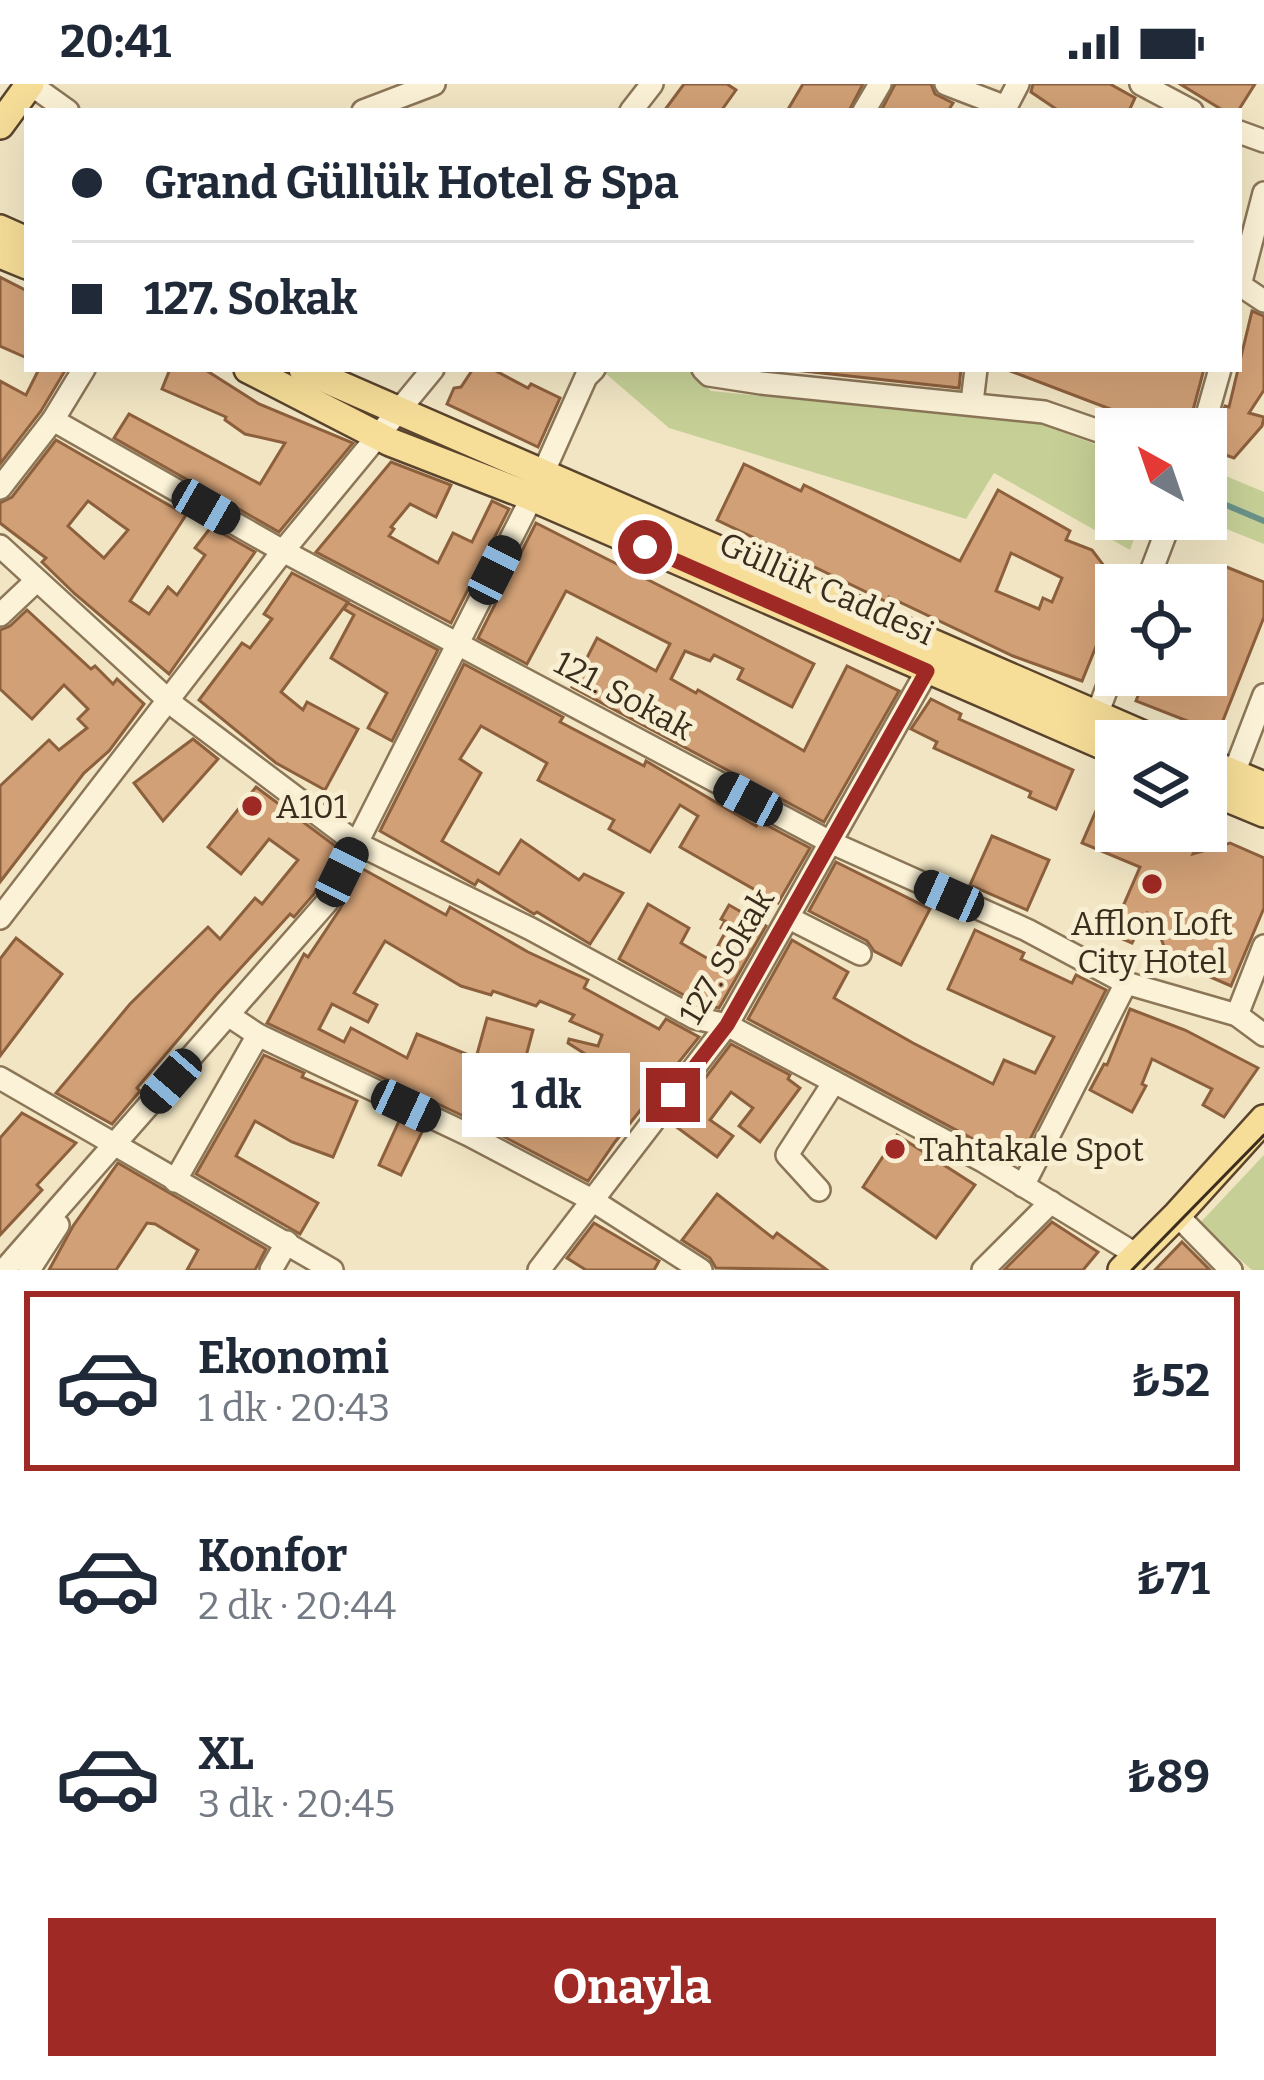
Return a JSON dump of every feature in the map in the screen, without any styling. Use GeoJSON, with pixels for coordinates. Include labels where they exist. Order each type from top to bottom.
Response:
{"type":"FeatureCollection","features":[{"type":"Feature","properties":{"kind":"main road"},"geometry":{"type":"LineString","coordinates":[[0,125],[30,84]]}},
{"type":"Feature","properties":{"kind":"main road","name":"Güllük Caddesi"},"geometry":{"type":"LineString","coordinates":[[254,372],[379,437],[538,484],[1095,730]]}},
{"type":"Feature","properties":{"kind":"main road","name":"Güllük Caddesi"},"geometry":{"type":"LineString","coordinates":[[311,372],[927,671],[1095,728]]}},
{"type":"Feature","properties":{"kind":"main road"},"geometry":{"type":"LineString","coordinates":[[1227,770],[1264,786]]}},
{"type":"Feature","properties":{"kind":"main road"},"geometry":{"type":"LineString","coordinates":[[1227,798],[1264,813]]}},
{"type":"Feature","properties":{"kind":"main road"},"geometry":{"type":"LineString","coordinates":[[1129,1263],[1264,1119]]}},
{"type":"Feature","properties":{"kind":"street"},"geometry":{"type":"LineString","coordinates":[[30,84],[64,108]]}},
{"type":"Feature","properties":{"kind":"street"},"geometry":{"type":"LineString","coordinates":[[380,108],[434,84]]}},
{"type":"Feature","properties":{"kind":"street"},"geometry":{"type":"LineString","coordinates":[[946,84],[1002,108]]}},
{"type":"Feature","properties":{"kind":"street"},"geometry":{"type":"LineString","coordinates":[[1141,84],[1186,108]]}},
{"type":"Feature","properties":{"kind":"street"},"geometry":{"type":"LineString","coordinates":[[1242,272],[1264,194]]}},
{"type":"Feature","properties":{"kind":"street"},"geometry":{"type":"LineString","coordinates":[[1242,277],[1264,301]]}},
{"type":"Feature","properties":{"kind":"street"},"geometry":{"type":"LineString","coordinates":[[0,488],[82,372]]}},
{"type":"Feature","properties":{"kind":"street"},"geometry":{"type":"LineString","coordinates":[[1,927],[168,698],[431,372]]}},
{"type":"Feature","properties":{"kind":"street"},"geometry":{"type":"LineString","coordinates":[[4,1270],[327,902],[538,484],[586,372]]}},
{"type":"Feature","properties":{"kind":"street"},"geometry":{"type":"LineString","coordinates":[[706,372],[760,383],[1044,412],[1095,430]]}},
{"type":"Feature","properties":{"kind":"street"},"geometry":{"type":"LineString","coordinates":[[972,402],[976,372]]}},
{"type":"Feature","properties":{"kind":"street"},"geometry":{"type":"LineString","coordinates":[[1209,408],[1219,372]]}},
{"type":"Feature","properties":{"kind":"street","name":"121. Sokak"},"geometry":{"type":"LineString","coordinates":[[52,420],[283,551],[832,843],[1028,930],[1126,983],[1237,1015],[1264,1035]]}},
{"type":"Feature","properties":{"kind":"street"},"geometry":{"type":"LineString","coordinates":[[0,546],[168,698],[356,843],[531,928],[694,1018],[727,1025],[834,1082],[1052,1202],[1129,1263]]}},
{"type":"Feature","properties":{"kind":"street"},"geometry":{"type":"LineString","coordinates":[[0,615],[36,581]]}},
{"type":"Feature","properties":{"kind":"street","name":"127. Sokak"},"geometry":{"type":"LineString","coordinates":[[539,1270],[727,1025],[927,671]]}},
{"type":"Feature","properties":{"kind":"street"},"geometry":{"type":"LineString","coordinates":[[1234,773],[1264,695]]}},
{"type":"Feature","properties":{"kind":"street"},"geometry":{"type":"LineString","coordinates":[[1092,727],[1104,696]]}},
{"type":"Feature","properties":{"kind":"street"},"geometry":{"type":"LineString","coordinates":[[789,918],[860,954]]}},
{"type":"Feature","properties":{"kind":"street"},"geometry":{"type":"LineString","coordinates":[[1237,1015],[1264,946]]}},
{"type":"Feature","properties":{"kind":"street"},"geometry":{"type":"LineString","coordinates":[[1023,1186],[1126,983]]}},
{"type":"Feature","properties":{"kind":"street"},"geometry":{"type":"LineString","coordinates":[[228,1015],[258,1035],[469,1135],[592,1201],[701,1270]]}},
{"type":"Feature","properties":{"kind":"street"},"geometry":{"type":"LineString","coordinates":[[176,1181],[258,1035]]}},
{"type":"Feature","properties":{"kind":"street"},"geometry":{"type":"LineString","coordinates":[[0,1078],[107,1154],[176,1181],[332,1270]]}},
{"type":"Feature","properties":{"kind":"street"},"geometry":{"type":"LineString","coordinates":[[819,1190],[787,1155],[834,1082]]}},
{"type":"Feature","properties":{"kind":"street"},"geometry":{"type":"LineString","coordinates":[[29,1270],[107,1154]]}},
{"type":"Feature","properties":{"kind":"street"},"geometry":{"type":"LineString","coordinates":[[983,1270],[1052,1202]]}},
{"type":"Feature","properties":{"kind":"street"},"geometry":{"type":"LineString","coordinates":[[1178,1215],[1231,1270]]}},
{"type":"Feature","properties":{"kind":"street"},"geometry":{"type":"LineString","coordinates":[[271,1270],[287,1243]]}},
{"type":"Feature","properties":{"kind":"green space"},"geometry":{"type":"Polygon","coordinates":[[[691,372],[711,391],[1038,423],[1095,444],[1095,530],[994,473],[966,519],[669,428],[605,373],[691,372]]]}},
{"type":"Feature","properties":{"kind":"green space"},"geometry":{"type":"Polygon","coordinates":[[[1227,477],[1264,492],[1264,544],[1227,529],[1227,477]]]}},
{"type":"Feature","properties":{"kind":"green space"},"geometry":{"type":"Polygon","coordinates":[[[1112,540],[1134,540],[1130,550],[1112,540]]]}},
{"type":"Feature","properties":{"kind":"green space"},"geometry":{"type":"Polygon","coordinates":[[[1264,1155],[1264,1270],[1252,1270],[1199,1224],[1264,1155]]]}},
{"type":"Feature","properties":{"kind":"building"},"geometry":{"type":"Polygon","coordinates":[[[684,84],[727,84],[736,90],[723,108],[666,108],[684,84]]]}},
{"type":"Feature","properties":{"kind":"building"},"geometry":{"type":"Polygon","coordinates":[[[803,84],[863,84],[851,108],[789,108],[803,84]]]}},
{"type":"Feature","properties":{"kind":"building"},"geometry":{"type":"Polygon","coordinates":[[[895,84],[931,84],[935,94],[953,103],[950,108],[883,108],[895,84]]]}},
{"type":"Feature","properties":{"kind":"building"},"geometry":{"type":"Polygon","coordinates":[[[1033,84],[1110,84],[1135,98],[1130,108],[1055,108],[1031,92],[1033,84]]]}},
{"type":"Feature","properties":{"kind":"building"},"geometry":{"type":"Polygon","coordinates":[[[1180,84],[1255,84],[1240,108],[1219,108],[1180,84]]]}},
{"type":"Feature","properties":{"kind":"building"},"geometry":{"type":"Polygon","coordinates":[[[0,277],[24,289],[24,357],[0,346],[0,277]]]}},
{"type":"Feature","properties":{"kind":"building"},"geometry":{"type":"Polygon","coordinates":[[[1252,311],[1264,316],[1264,390],[1249,413],[1264,417],[1262,426],[1234,458],[1227,456],[1224,408],[1229,407],[1237,372],[1242,372],[1252,311]]]}},
{"type":"Feature","properties":{"kind":"building"},"geometry":{"type":"Polygon","coordinates":[[[38,372],[64,372],[0,464],[0,381],[26,395],[38,372]]]}},
{"type":"Feature","properties":{"kind":"building"},"geometry":{"type":"Polygon","coordinates":[[[169,372],[209,372],[259,404],[353,443],[279,532],[114,438],[129,414],[260,484],[285,443],[245,434],[226,417],[162,389],[169,372]]]}},
{"type":"Feature","properties":{"kind":"building"},"geometry":{"type":"Polygon","coordinates":[[[471,372],[498,372],[560,398],[538,447],[447,404],[454,388],[461,387],[471,372]]]}},
{"type":"Feature","properties":{"kind":"building"},"geometry":{"type":"Polygon","coordinates":[[[812,372],[961,372],[959,388],[812,372]]]}},
{"type":"Feature","properties":{"kind":"building"},"geometry":{"type":"Polygon","coordinates":[[[1013,372],[1203,372],[1194,408],[1107,408],[1013,372]]]}},
{"type":"Feature","properties":{"kind":"building"},"geometry":{"type":"Polygon","coordinates":[[[56,440],[186,515],[130,601],[149,614],[168,587],[177,595],[205,555],[195,548],[211,527],[255,552],[169,674],[75,594],[42,562],[46,558],[0,523],[0,503],[12,497],[56,440]],[[88,501],[68,526],[104,558],[128,530],[88,501]]]}},
{"type":"Feature","properties":{"kind":"building"},"geometry":{"type":"Polygon","coordinates":[[[391,462],[451,485],[436,517],[410,504],[389,536],[438,563],[453,533],[472,542],[492,501],[509,509],[451,623],[316,552],[391,462]]]}},
{"type":"Feature","properties":{"kind":"building"},"geometry":{"type":"Polygon","coordinates":[[[744,464],[801,491],[804,485],[960,561],[998,490],[1070,531],[1066,540],[1092,550],[1102,564],[1095,564],[1095,649],[1082,681],[1013,656],[889,597],[887,602],[717,520],[744,464]],[[1011,553],[996,591],[1039,609],[1043,598],[1052,602],[1062,578],[1011,553]]]}},
{"type":"Feature","properties":{"kind":"building"},"geometry":{"type":"Polygon","coordinates":[[[536,523],[814,664],[792,707],[738,679],[743,669],[714,655],[710,661],[685,651],[671,679],[804,751],[847,666],[899,691],[824,822],[572,687],[597,638],[656,671],[670,644],[566,591],[527,664],[478,638],[536,523]]]}},
{"type":"Feature","properties":{"kind":"building"},"geometry":{"type":"Polygon","coordinates":[[[1227,567],[1264,582],[1264,617],[1223,720],[1185,720],[1136,701],[1138,696],[1227,696],[1227,567]]]}},
{"type":"Feature","properties":{"kind":"building"},"geometry":{"type":"Polygon","coordinates":[[[292,573],[348,602],[281,692],[303,710],[307,702],[358,729],[325,790],[276,763],[199,700],[242,643],[250,648],[272,619],[264,614],[292,573]]]}},
{"type":"Feature","properties":{"kind":"building"},"geometry":{"type":"Polygon","coordinates":[[[348,603],[438,650],[392,741],[368,728],[387,693],[331,658],[354,615],[344,609],[348,603]]]}},
{"type":"Feature","properties":{"kind":"building"},"geometry":{"type":"Polygon","coordinates":[[[27,610],[91,669],[95,666],[113,684],[117,679],[144,704],[0,882],[0,786],[49,740],[59,750],[87,728],[78,719],[88,709],[64,685],[32,719],[0,689],[0,630],[27,610]]]}},
{"type":"Feature","properties":{"kind":"building"},"geometry":{"type":"Polygon","coordinates":[[[464,664],[563,717],[560,722],[644,766],[646,761],[756,826],[759,821],[810,848],[778,903],[680,847],[698,816],[680,805],[650,852],[609,829],[614,820],[538,780],[547,763],[481,726],[460,759],[481,773],[442,841],[499,874],[521,840],[579,880],[584,874],[623,893],[590,944],[380,831],[464,664]]]}},
{"type":"Feature","properties":{"kind":"building"},"geometry":{"type":"Polygon","coordinates":[[[931,699],[961,714],[959,719],[1073,770],[1056,809],[1029,797],[1031,792],[934,748],[937,742],[911,729],[931,699]]]}},
{"type":"Feature","properties":{"kind":"building"},"geometry":{"type":"Polygon","coordinates":[[[193,739],[218,759],[163,821],[134,783],[193,739]]]}},
{"type":"Feature","properties":{"kind":"building"},"geometry":{"type":"Polygon","coordinates":[[[256,787],[338,848],[314,894],[216,995],[112,1124],[56,1093],[130,1004],[208,927],[220,939],[255,898],[262,904],[298,860],[269,839],[241,874],[208,847],[256,787]]]}},
{"type":"Feature","properties":{"kind":"building"},"geometry":{"type":"Polygon","coordinates":[[[1095,813],[1095,848],[1082,843],[1095,813]]]}},
{"type":"Feature","properties":{"kind":"building"},"geometry":{"type":"Polygon","coordinates":[[[992,836],[1049,860],[1027,910],[970,885],[992,836]]]}},
{"type":"Feature","properties":{"kind":"building"},"geometry":{"type":"Polygon","coordinates":[[[1230,843],[1264,858],[1264,908],[1231,986],[1169,959],[1160,936],[1166,921],[1147,913],[1132,943],[1111,934],[1140,867],[1104,852],[1227,852],[1230,843]]]}},
{"type":"Feature","properties":{"kind":"building"},"geometry":{"type":"Polygon","coordinates":[[[836,862],[930,909],[901,965],[809,911],[836,862]]]}},
{"type":"Feature","properties":{"kind":"building"},"geometry":{"type":"Polygon","coordinates":[[[361,868],[446,915],[450,907],[588,980],[584,988],[659,1029],[666,1019],[699,1037],[588,1181],[267,1023],[304,954],[308,957],[361,868]],[[385,941],[354,993],[377,1005],[368,1022],[332,1004],[319,1029],[344,1042],[351,1028],[407,1058],[417,1034],[476,1058],[487,1018],[533,1030],[521,1075],[597,1114],[623,1078],[568,1043],[569,1039],[598,1046],[602,1035],[570,1021],[574,1015],[540,1001],[536,1006],[461,986],[385,941]]]}},
{"type":"Feature","properties":{"kind":"building"},"geometry":{"type":"Polygon","coordinates":[[[648,904],[689,928],[681,943],[710,960],[726,931],[721,919],[729,905],[766,926],[719,1008],[700,1004],[619,959],[648,904]]]}},
{"type":"Feature","properties":{"kind":"building"},"geometry":{"type":"Polygon","coordinates":[[[975,930],[1072,983],[1076,975],[1106,990],[1018,1163],[748,1019],[792,940],[848,972],[834,998],[913,1043],[993,1084],[1004,1060],[1035,1073],[1054,1037],[948,989],[975,930]]]}},
{"type":"Feature","properties":{"kind":"building"},"geometry":{"type":"Polygon","coordinates":[[[16,938],[62,974],[0,1056],[0,959],[16,938]]]}},
{"type":"Feature","properties":{"kind":"building"},"geometry":{"type":"Polygon","coordinates":[[[1130,1009],[1185,1030],[1258,1068],[1224,1117],[1203,1105],[1212,1089],[1152,1059],[1142,1084],[1146,1086],[1132,1112],[1090,1090],[1107,1065],[1130,1009]]]}},
{"type":"Feature","properties":{"kind":"building"},"geometry":{"type":"Polygon","coordinates":[[[731,1044],[790,1075],[788,1079],[800,1088],[760,1142],[739,1126],[753,1108],[731,1092],[710,1120],[733,1136],[717,1157],[671,1123],[731,1044]]]}},
{"type":"Feature","properties":{"kind":"building"},"geometry":{"type":"Polygon","coordinates":[[[264,1055],[357,1101],[333,1157],[255,1121],[236,1156],[318,1203],[300,1234],[196,1174],[264,1055]]]}},
{"type":"Feature","properties":{"kind":"building"},"geometry":{"type":"Polygon","coordinates":[[[22,1113],[76,1143],[37,1185],[42,1190],[0,1235],[0,1138],[22,1113]]]}},
{"type":"Feature","properties":{"kind":"building"},"geometry":{"type":"Polygon","coordinates":[[[400,1119],[423,1130],[401,1175],[379,1165],[400,1119]]]}},
{"type":"Feature","properties":{"kind":"building"},"geometry":{"type":"Polygon","coordinates":[[[897,1135],[975,1185],[936,1238],[863,1187],[897,1135]]]}},
{"type":"Feature","properties":{"kind":"building"},"geometry":{"type":"Polygon","coordinates":[[[118,1163],[266,1249],[255,1270],[187,1270],[198,1250],[147,1223],[116,1270],[49,1270],[73,1226],[118,1163]]]}},
{"type":"Feature","properties":{"kind":"building"},"geometry":{"type":"Polygon","coordinates":[[[717,1194],[773,1238],[777,1233],[827,1270],[716,1268],[710,1258],[682,1240],[717,1194]]]}},
{"type":"Feature","properties":{"kind":"building"},"geometry":{"type":"Polygon","coordinates":[[[1052,1222],[1098,1252],[1083,1270],[1004,1270],[1052,1222]]]}},
{"type":"Feature","properties":{"kind":"building"},"geometry":{"type":"Polygon","coordinates":[[[594,1223],[659,1261],[654,1270],[586,1270],[567,1258],[594,1223]]]}},
{"type":"Feature","properties":{"kind":"building"},"geometry":{"type":"Polygon","coordinates":[[[1182,1242],[1210,1270],[1155,1270],[1182,1242]]]}},
{"type":"Feature","properties":{"kind":"waterway"},"geometry":{"type":"LineString","coordinates":[[1227,505],[1264,521]]}},
{"type":"Feature","properties":{"kind":"tram line"},"geometry":{"type":"LineString","coordinates":[[1132,1270],[1264,1135]]}},
{"type":"Feature","properties":{"kind":"place","name":"A101"},"geometry":{"type":"Point","coordinates":[252,806]}},
{"type":"Feature","properties":{"kind":"place","name":"Afflon Loft City Hotel"},"geometry":{"type":"Point","coordinates":[1152,884]}},
{"type":"Feature","properties":{"kind":"place","name":"Tahtakale Spot"},"geometry":{"type":"Point","coordinates":[895,1149]}},
{"type":"Feature","properties":{"kind":"route"},"geometry":{"type":"LineString","coordinates":[[645,547],[927,671],[727,1025],[673,1095]]}}]}
